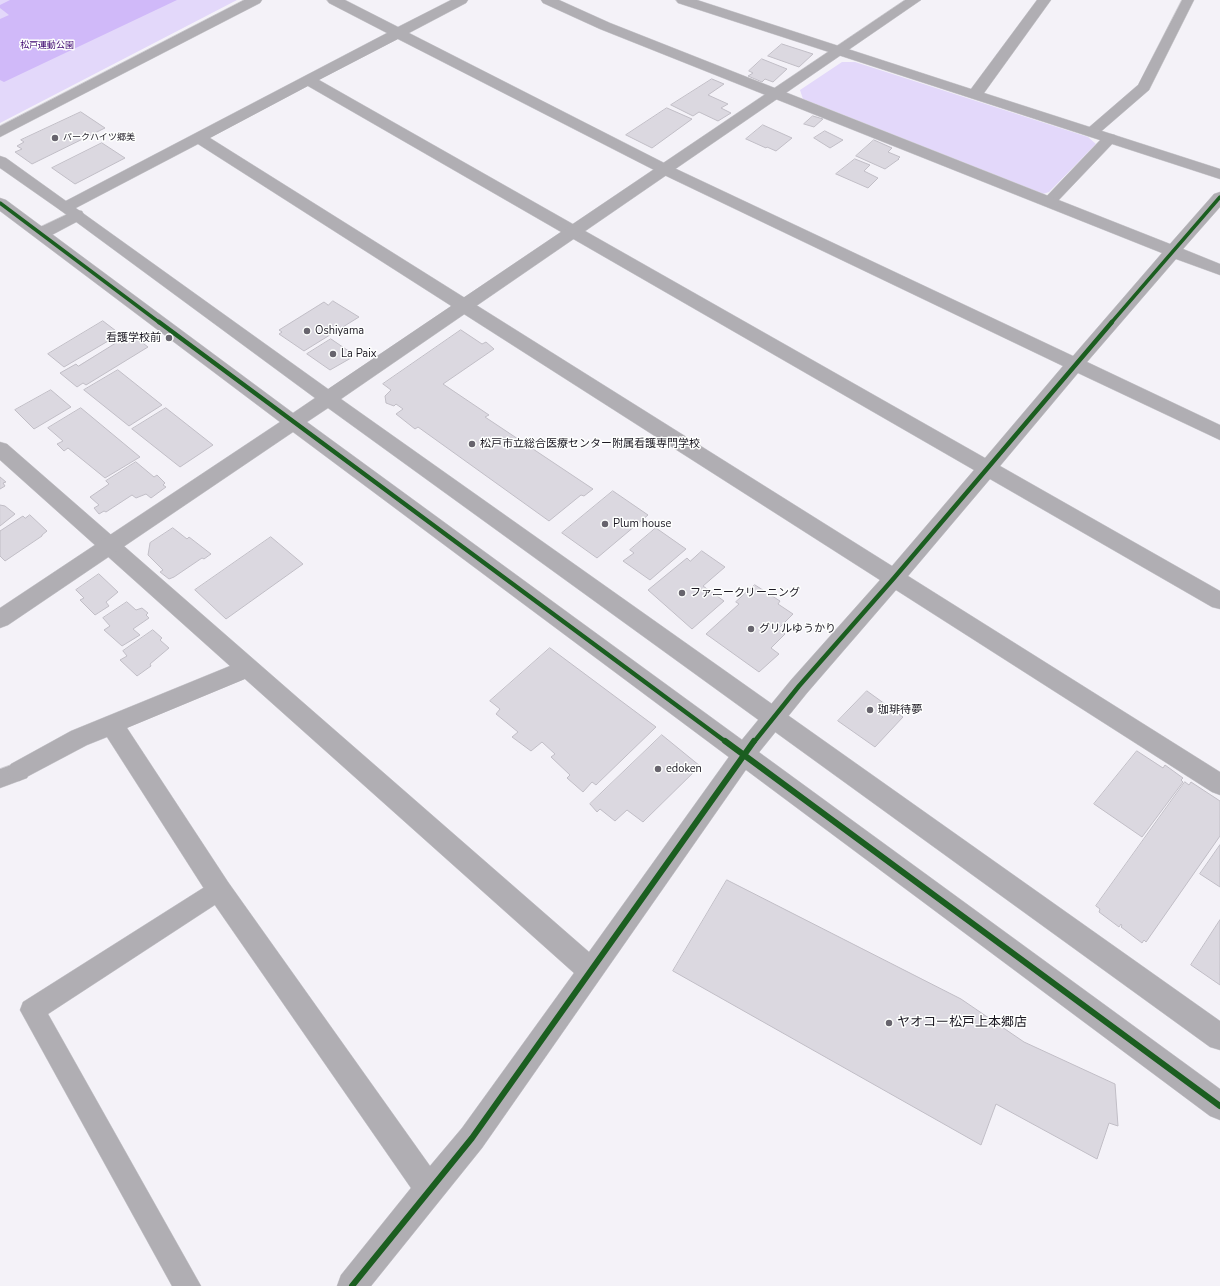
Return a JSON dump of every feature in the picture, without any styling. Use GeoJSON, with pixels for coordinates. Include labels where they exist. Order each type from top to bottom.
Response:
{"type":"FeatureCollection","features":[{"type":"Feature","properties":{"kind":"street"},"geometry":{"type":"LineString","coordinates":[[0,132],[255,0]]}},
{"type":"Feature","properties":{"kind":"street"},"geometry":{"type":"LineString","coordinates":[[334,0],[666,170],[1220,433]]}},
{"type":"Feature","properties":{"kind":"street"},"geometry":{"type":"LineString","coordinates":[[42,233],[71,211],[200,138],[461,0]]}},
{"type":"Feature","properties":{"kind":"street"},"geometry":{"type":"LineString","coordinates":[[548,0],[605,26],[1220,270]]}},
{"type":"Feature","properties":{"kind":"street"},"geometry":{"type":"LineString","coordinates":[[0,619],[293,422],[326,398],[466,306],[573,231],[666,170],[914,0]]}},
{"type":"Feature","properties":{"kind":"street"},"geometry":{"type":"LineString","coordinates":[[975,94],[1044,0]]}},
{"type":"Feature","properties":{"kind":"street"},"geometry":{"type":"LineString","coordinates":[[691,1],[840,51],[1220,174]]}},
{"type":"Feature","properties":{"kind":"street"},"geometry":{"type":"LineString","coordinates":[[308,81],[1220,601]]}},
{"type":"Feature","properties":{"kind":"street"},"geometry":{"type":"LineString","coordinates":[[200,138],[1220,784]]}},
{"type":"Feature","properties":{"kind":"street"},"geometry":{"type":"LineString","coordinates":[[0,162],[71,211],[326,398],[773,716],[1220,1037]]}},
{"type":"Feature","properties":{"kind":"street"},"geometry":{"type":"LineString","coordinates":[[352,1286],[429,1189],[472,1138],[744,754],[773,716],[894,578],[986,467],[1076,365],[1172,251],[1220,197]]}},
{"type":"Feature","properties":{"kind":"street"},"geometry":{"type":"LineString","coordinates":[[0,202],[293,422],[1220,1106]]}},
{"type":"Feature","properties":{"kind":"street"},"geometry":{"type":"LineString","coordinates":[[0,449],[591,971]]}},
{"type":"Feature","properties":{"kind":"street"},"geometry":{"type":"LineString","coordinates":[[9,775],[79,738],[247,668]]}},
{"type":"Feature","properties":{"kind":"street"},"geometry":{"type":"LineString","coordinates":[[112,724],[219,890],[429,1189]]}},
{"type":"Feature","properties":{"kind":"lane"},"geometry":{"type":"LineString","coordinates":[[1092,132],[1144,87],[1188,0]]}},
{"type":"Feature","properties":{"kind":"lane"},"geometry":{"type":"LineString","coordinates":[[1049,202],[1110,138]]}},
{"type":"Feature","properties":{"kind":"lane"},"geometry":{"type":"LineString","coordinates":[[187,1286],[32,1010],[219,890]]}},
{"type":"Feature","properties":{"kind":"green space","name":"松戸運動公園"},"geometry":{"type":"Polygon","coordinates":[[[0,0],[237,0],[0,123],[0,0]]]}},
{"type":"Feature","properties":{"kind":"green space"},"geometry":{"type":"Polygon","coordinates":[[[842,62],[855,62],[1088,137],[1096,144],[1049,192],[1043,194],[803,99],[800,90],[842,62]]]}},
{"type":"Feature","properties":{"kind":"shaded area"},"geometry":{"type":"Polygon","coordinates":[[[10,0],[177,0],[4,82],[0,80],[0,19],[9,15],[0,8],[0,5],[10,0]]]}},
{"type":"Feature","properties":{"kind":"building"},"geometry":{"type":"Polygon","coordinates":[[[782,44],[813,54],[799,67],[768,56],[782,44]]]}},
{"type":"Feature","properties":{"kind":"building"},"geometry":{"type":"Polygon","coordinates":[[[762,59],[787,69],[773,82],[765,79],[762,82],[748,76],[753,73],[749,71],[762,59]]]}},
{"type":"Feature","properties":{"kind":"building"},"geometry":{"type":"Polygon","coordinates":[[[712,79],[724,84],[708,95],[728,104],[721,108],[731,113],[718,121],[699,112],[693,116],[671,105],[712,79]]]}},
{"type":"Feature","properties":{"kind":"building"},"geometry":{"type":"Polygon","coordinates":[[[667,108],[692,119],[652,148],[626,135],[667,108]]]}},
{"type":"Feature","properties":{"kind":"building","name":"パークハイツ郷美"},"geometry":{"type":"Polygon","coordinates":[[[81,112],[105,128],[32,164],[15,152],[22,149],[17,146],[24,142],[21,140],[81,112]]]}},
{"type":"Feature","properties":{"kind":"building"},"geometry":{"type":"Polygon","coordinates":[[[813,116],[823,119],[814,127],[804,124],[813,116]]]}},
{"type":"Feature","properties":{"kind":"building"},"geometry":{"type":"Polygon","coordinates":[[[763,125],[792,138],[776,151],[746,139],[763,125]]]}},
{"type":"Feature","properties":{"kind":"building"},"geometry":{"type":"Polygon","coordinates":[[[825,131],[843,140],[830,148],[814,138],[825,131]]]}},
{"type":"Feature","properties":{"kind":"building"},"geometry":{"type":"Polygon","coordinates":[[[874,140],[892,148],[888,152],[900,157],[899,159],[885,169],[856,156],[874,140]]]}},
{"type":"Feature","properties":{"kind":"building"},"geometry":{"type":"Polygon","coordinates":[[[102,143],[125,158],[75,184],[52,168],[102,143]]]}},
{"type":"Feature","properties":{"kind":"building"},"geometry":{"type":"Polygon","coordinates":[[[855,159],[870,165],[864,171],[878,178],[868,188],[836,174],[855,159]]]}},
{"type":"Feature","properties":{"kind":"building"},"geometry":{"type":"Polygon","coordinates":[[[333,301],[359,317],[304,351],[279,334],[282,332],[279,330],[324,302],[328,305],[333,301]]]}},
{"type":"Feature","properties":{"kind":"building"},"geometry":{"type":"Polygon","coordinates":[[[103,321],[120,334],[64,367],[48,354],[103,321]]]}},
{"type":"Feature","properties":{"kind":"building"},"geometry":{"type":"Polygon","coordinates":[[[461,330],[482,344],[486,342],[494,349],[443,384],[489,415],[485,417],[593,489],[584,496],[581,495],[549,521],[418,427],[415,429],[396,414],[403,409],[396,404],[394,406],[386,403],[385,396],[391,390],[383,384],[461,330]]]}},
{"type":"Feature","properties":{"kind":"building"},"geometry":{"type":"Polygon","coordinates":[[[131,334],[148,347],[86,385],[83,383],[77,387],[60,373],[76,364],[78,366],[131,334]]]}},
{"type":"Feature","properties":{"kind":"building"},"geometry":{"type":"Polygon","coordinates":[[[331,339],[353,354],[349,357],[351,358],[330,370],[307,354],[331,339]]]}},
{"type":"Feature","properties":{"kind":"building"},"geometry":{"type":"Polygon","coordinates":[[[118,370],[162,405],[129,426],[84,390],[118,370]]]}},
{"type":"Feature","properties":{"kind":"building"},"geometry":{"type":"Polygon","coordinates":[[[51,390],[71,407],[34,429],[15,410],[51,390]]]}},
{"type":"Feature","properties":{"kind":"building"},"geometry":{"type":"Polygon","coordinates":[[[81,408],[140,457],[105,478],[68,448],[64,451],[57,444],[63,441],[48,428],[81,408]]]}},
{"type":"Feature","properties":{"kind":"building"},"geometry":{"type":"Polygon","coordinates":[[[166,408],[213,445],[180,467],[132,429],[166,408]]]}},
{"type":"Feature","properties":{"kind":"building"},"geometry":{"type":"Polygon","coordinates":[[[136,462],[154,477],[157,475],[165,483],[163,485],[166,487],[151,498],[146,494],[136,498],[132,495],[106,512],[104,511],[99,514],[94,508],[99,505],[90,497],[109,484],[106,481],[136,462]]]}},
{"type":"Feature","properties":{"kind":"building"},"geometry":{"type":"Polygon","coordinates":[[[0,477],[6,482],[3,483],[5,486],[0,489],[0,477]]]}},
{"type":"Feature","properties":{"kind":"building","name":"Plum house"},"geometry":{"type":"Polygon","coordinates":[[[613,491],[648,515],[597,558],[562,533],[613,491]]]}},
{"type":"Feature","properties":{"kind":"building"},"geometry":{"type":"Polygon","coordinates":[[[0,505],[5,506],[15,514],[0,526],[0,505]]]}},
{"type":"Feature","properties":{"kind":"building"},"geometry":{"type":"Polygon","coordinates":[[[30,515],[47,531],[5,561],[0,556],[0,531],[23,516],[25,518],[30,515]]]}},
{"type":"Feature","properties":{"kind":"building"},"geometry":{"type":"Polygon","coordinates":[[[173,528],[187,539],[189,537],[211,554],[169,579],[160,572],[163,570],[148,555],[150,543],[173,528]]]}},
{"type":"Feature","properties":{"kind":"building"},"geometry":{"type":"Polygon","coordinates":[[[656,528],[686,549],[650,580],[623,561],[634,553],[630,550],[656,528]]]}},
{"type":"Feature","properties":{"kind":"building"},"geometry":{"type":"Polygon","coordinates":[[[271,537],[303,564],[226,619],[195,590],[271,537]]]}},
{"type":"Feature","properties":{"kind":"building"},"geometry":{"type":"Polygon","coordinates":[[[702,551],[725,567],[703,586],[724,601],[692,629],[648,590],[687,558],[690,561],[702,551]]]}},
{"type":"Feature","properties":{"kind":"building"},"geometry":{"type":"Polygon","coordinates":[[[99,574],[118,592],[106,602],[109,606],[95,615],[80,600],[84,598],[76,590],[99,574]]]}},
{"type":"Feature","properties":{"kind":"building"},"geometry":{"type":"Polygon","coordinates":[[[755,585],[780,601],[778,604],[793,614],[778,629],[785,634],[771,648],[779,654],[759,672],[706,634],[739,604],[736,602],[755,585]]]}},
{"type":"Feature","properties":{"kind":"building"},"geometry":{"type":"Polygon","coordinates":[[[127,602],[136,610],[142,608],[148,613],[146,615],[149,618],[133,629],[140,635],[122,646],[104,630],[110,626],[103,618],[127,602]]]}},
{"type":"Feature","properties":{"kind":"building"},"geometry":{"type":"Polygon","coordinates":[[[153,630],[162,638],[160,640],[169,648],[150,664],[151,666],[137,676],[120,660],[127,656],[123,651],[153,630]]]}},
{"type":"Feature","properties":{"kind":"building"},"geometry":{"type":"Polygon","coordinates":[[[550,648],[656,727],[596,785],[592,782],[583,792],[567,778],[570,775],[551,757],[555,754],[542,742],[531,751],[512,737],[518,732],[496,714],[500,709],[490,701],[550,648]]]}},
{"type":"Feature","properties":{"kind":"building"},"geometry":{"type":"Polygon","coordinates":[[[867,691],[903,717],[875,747],[838,721],[867,691]]]}},
{"type":"Feature","properties":{"kind":"building"},"geometry":{"type":"Polygon","coordinates":[[[662,735],[700,766],[643,822],[627,810],[615,821],[600,809],[597,812],[590,804],[662,735]]]}},
{"type":"Feature","properties":{"kind":"building"},"geometry":{"type":"Polygon","coordinates":[[[1137,751],[1163,768],[1165,765],[1183,778],[1181,780],[1183,782],[1142,837],[1094,804],[1137,751]]]}},
{"type":"Feature","properties":{"kind":"building"},"geometry":{"type":"Polygon","coordinates":[[[1185,782],[1189,785],[1191,782],[1220,801],[1220,836],[1146,942],[1144,940],[1142,943],[1121,927],[1121,924],[1119,927],[1099,912],[1100,909],[1096,906],[1185,782]]]}},
{"type":"Feature","properties":{"kind":"building"},"geometry":{"type":"Polygon","coordinates":[[[1220,845],[1220,887],[1200,874],[1220,845]]]}},
{"type":"Feature","properties":{"kind":"building"},"geometry":{"type":"Polygon","coordinates":[[[727,880],[961,999],[1024,1042],[1115,1084],[1118,1126],[1109,1123],[1097,1159],[996,1104],[981,1145],[673,971],[727,880]]]}},
{"type":"Feature","properties":{"kind":"building"},"geometry":{"type":"Polygon","coordinates":[[[1220,920],[1220,985],[1191,965],[1220,920]]]}},
{"type":"Feature","properties":{"kind":"cycle path"},"geometry":{"type":"LineString","coordinates":[[352,1286],[429,1189],[472,1138],[744,754],[762,731],[799,686],[894,578],[1220,197]]}},
{"type":"Feature","properties":{"kind":"cycle path"},"geometry":{"type":"LineString","coordinates":[[0,203],[293,422],[1220,1106]]}},
{"type":"Feature","properties":{"kind":"place","name":"パークハイツ郷美"},"geometry":{"type":"Point","coordinates":[55,138]}},
{"type":"Feature","properties":{"kind":"place","name":"Oshiyama"},"geometry":{"type":"Point","coordinates":[307,331]}},
{"type":"Feature","properties":{"kind":"place","name":"看護学校前"},"geometry":{"type":"Point","coordinates":[169,338]}},
{"type":"Feature","properties":{"kind":"place","name":"La Paix"},"geometry":{"type":"Point","coordinates":[333,354]}},
{"type":"Feature","properties":{"kind":"place","name":"松戸市立総合医療センター附属看護専門学校"},"geometry":{"type":"Point","coordinates":[472,444]}},
{"type":"Feature","properties":{"kind":"place","name":"Plum house"},"geometry":{"type":"Point","coordinates":[605,524]}},
{"type":"Feature","properties":{"kind":"place","name":"ファニークリーニング"},"geometry":{"type":"Point","coordinates":[682,593]}},
{"type":"Feature","properties":{"kind":"place","name":"グリルゆうかり"},"geometry":{"type":"Point","coordinates":[751,629]}},
{"type":"Feature","properties":{"kind":"place","name":"珈琲待夢"},"geometry":{"type":"Point","coordinates":[870,710]}},
{"type":"Feature","properties":{"kind":"place","name":"edoken"},"geometry":{"type":"Point","coordinates":[658,769]}},
{"type":"Feature","properties":{"kind":"place","name":"ヤオコー松戸上本郷店"},"geometry":{"type":"Point","coordinates":[889,1023]}}]}
